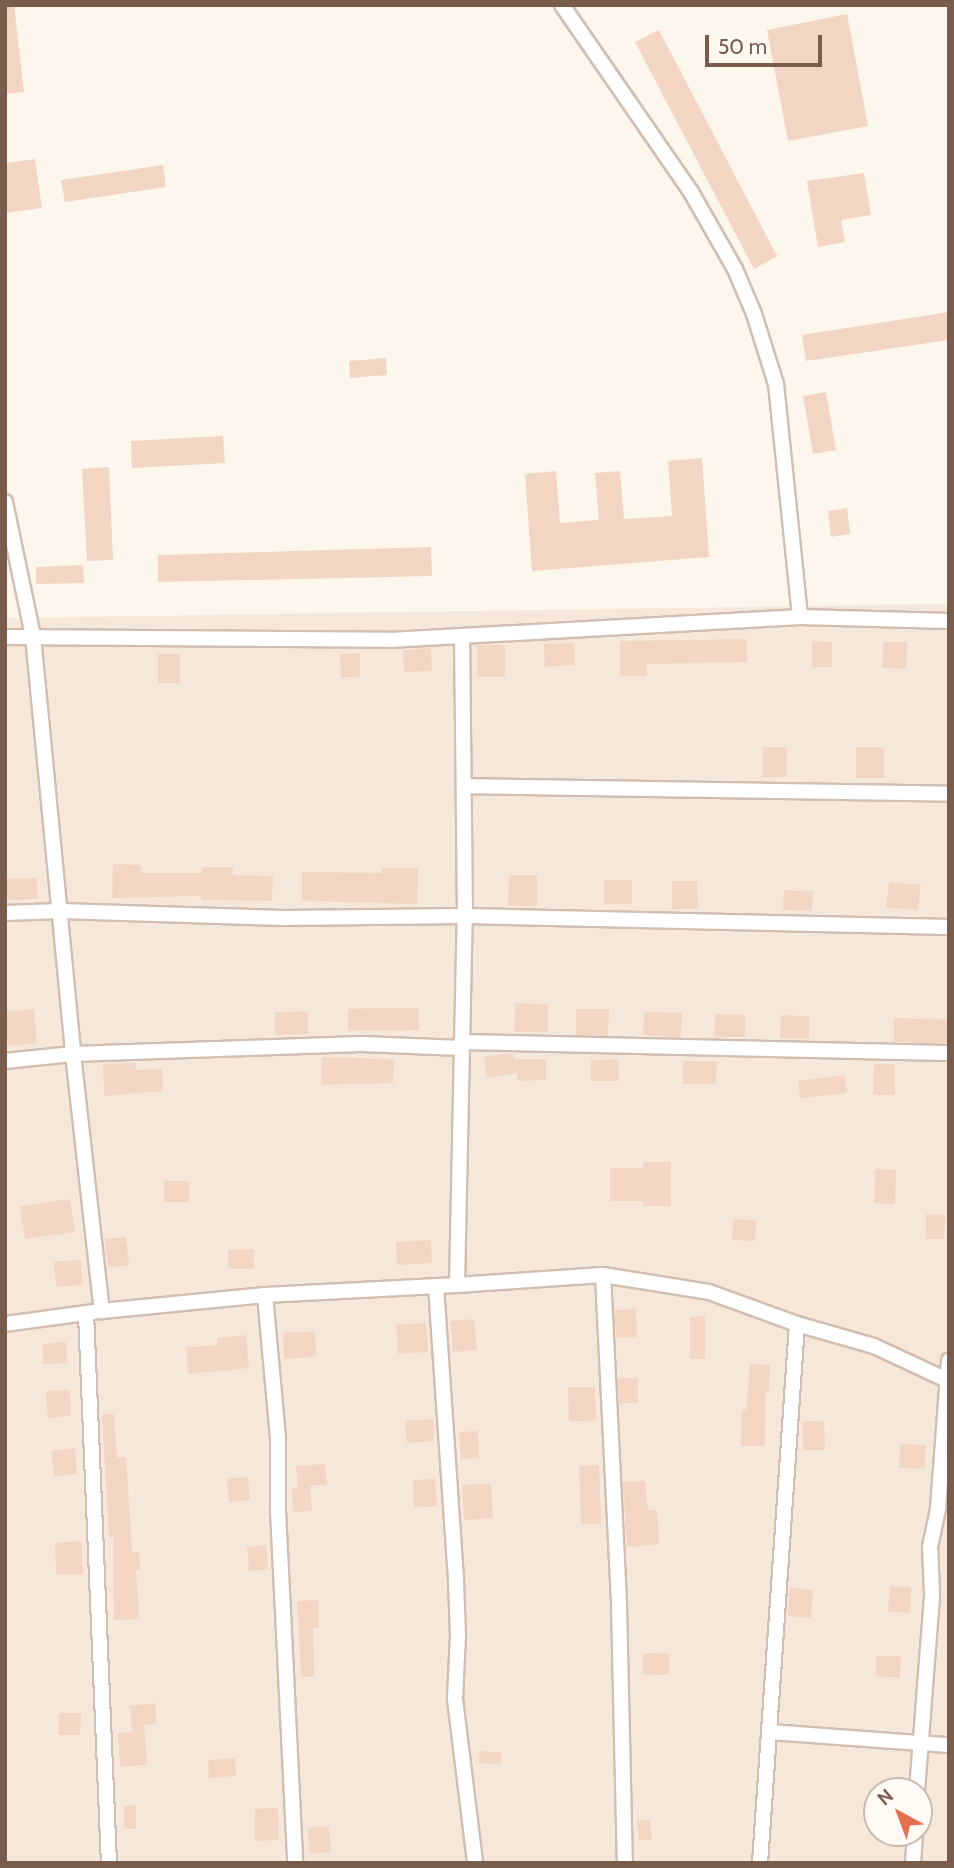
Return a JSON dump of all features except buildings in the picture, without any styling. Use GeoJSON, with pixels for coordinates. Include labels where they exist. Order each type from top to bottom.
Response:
{"type":"FeatureCollection","features":[{"type":"Feature","properties":{"kind":"street"},"geometry":{"type":"LineString","coordinates":[[562,5],[691,192],[735,269],[754,314],[776,384],[800,617]]}},
{"type":"Feature","properties":{"kind":"street"},"geometry":{"type":"LineString","coordinates":[[5,502],[33,636],[73,1054],[103,1311]]}},
{"type":"Feature","properties":{"kind":"street"},"geometry":{"type":"LineString","coordinates":[[5,637],[390,640],[800,617],[949,621]]}},
{"type":"Feature","properties":{"kind":"street"},"geometry":{"type":"LineString","coordinates":[[457,1285],[465,916],[462,636]]}},
{"type":"Feature","properties":{"kind":"street"},"geometry":{"type":"LineString","coordinates":[[464,786],[949,794]]}},
{"type":"Feature","properties":{"kind":"street"},"geometry":{"type":"LineString","coordinates":[[5,913],[60,911],[283,918],[465,916],[949,927]]}},
{"type":"Feature","properties":{"kind":"street"},"geometry":{"type":"LineString","coordinates":[[5,1061],[73,1054],[362,1044],[949,1053]]}},
{"type":"Feature","properties":{"kind":"street"},"geometry":{"type":"LineString","coordinates":[[603,1275],[619,1605],[625,1863]]}},
{"type":"Feature","properties":{"kind":"street"},"geometry":{"type":"LineString","coordinates":[[5,1324],[265,1295],[603,1275],[709,1292],[797,1324],[874,1346],[948,1381]]}},
{"type":"Feature","properties":{"kind":"street"},"geometry":{"type":"LineString","coordinates":[[436,1286],[456,1581],[458,1635],[455,1699],[475,1863]]}},
{"type":"Feature","properties":{"kind":"street"},"geometry":{"type":"LineString","coordinates":[[265,1295],[278,1439],[279,1524],[295,1863]]}},
{"type":"Feature","properties":{"kind":"street"},"geometry":{"type":"LineString","coordinates":[[86,1313],[109,1863]]}},
{"type":"Feature","properties":{"kind":"street"},"geometry":{"type":"LineString","coordinates":[[760,1863],[797,1324]]}},
{"type":"Feature","properties":{"kind":"street"},"geometry":{"type":"LineString","coordinates":[[918,1777],[932,1594],[930,1547],[938,1507],[949,1360]]}},
{"type":"Feature","properties":{"kind":"street"},"geometry":{"type":"LineString","coordinates":[[770,1732],[949,1745]]}},
{"type":"Feature","properties":{"kind":"shaded area"},"geometry":{"type":"Polygon","coordinates":[[[5,604],[9,618],[949,604],[949,1863],[5,1863],[5,604]]]}}]}
